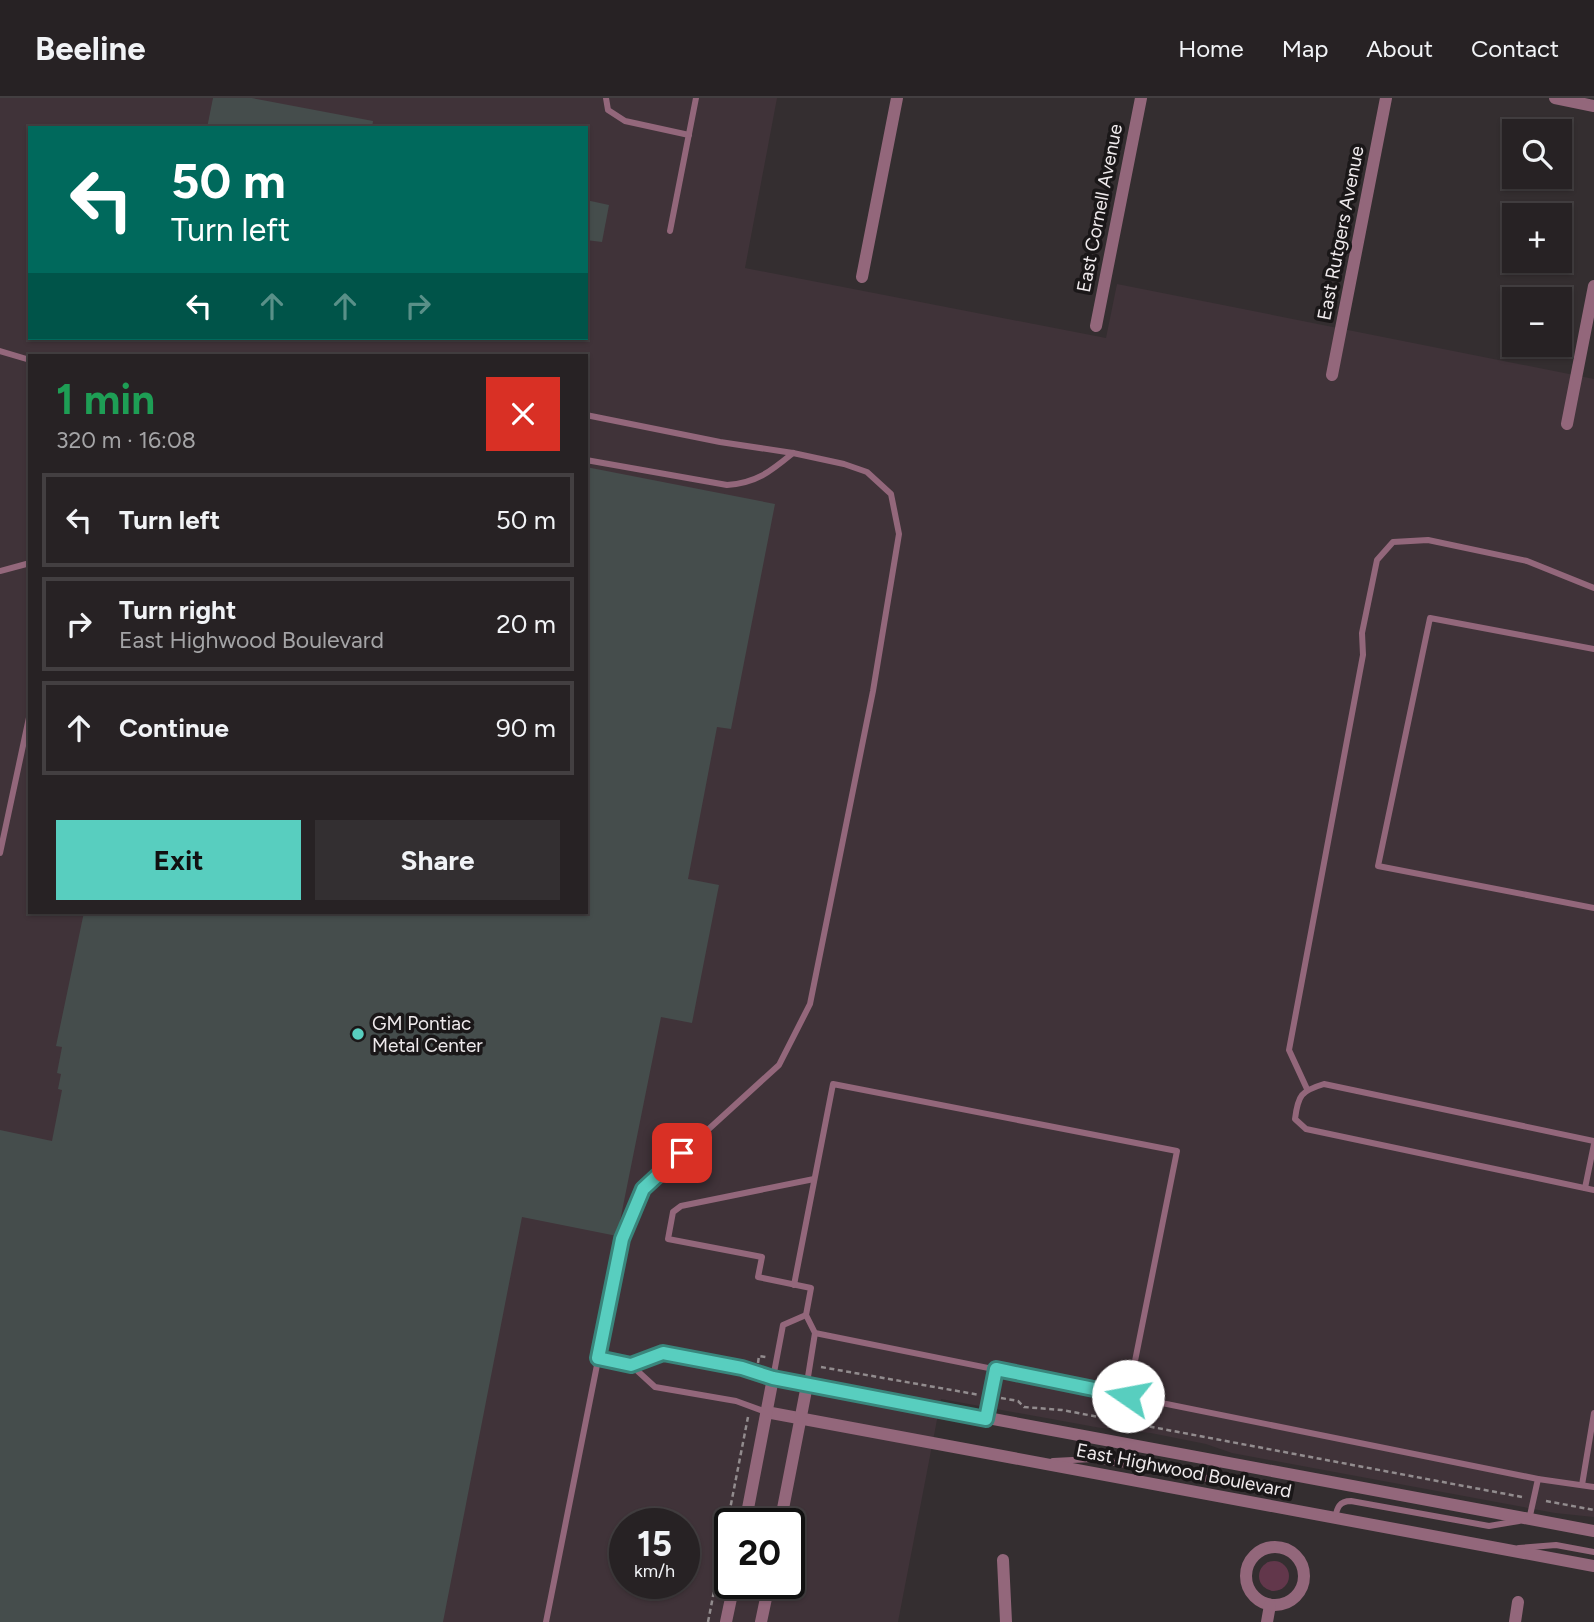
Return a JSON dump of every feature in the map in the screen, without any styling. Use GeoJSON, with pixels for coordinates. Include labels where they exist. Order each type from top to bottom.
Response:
{"type":"FeatureCollection","features":[{"type":"Feature","properties":{"kind":"street"},"geometry":{"type":"LineString","coordinates":[[862,277],[897,98]]}},
{"type":"Feature","properties":{"kind":"street","name":"East Cornell Avenue"},"geometry":{"type":"LineString","coordinates":[[1096,326],[1141,98]]}},
{"type":"Feature","properties":{"kind":"street","name":"East Rutgers Avenue"},"geometry":{"type":"LineString","coordinates":[[1332,375],[1386,98]]}},
{"type":"Feature","properties":{"kind":"street"},"geometry":{"type":"LineString","coordinates":[[1555,98],[1594,106]]}},
{"type":"Feature","properties":{"kind":"street"},"geometry":{"type":"LineString","coordinates":[[1567,424],[1594,286]]}},
{"type":"Feature","properties":{"kind":"street"},"geometry":{"type":"LineString","coordinates":[[748,1508],[773,1378]]}},
{"type":"Feature","properties":{"kind":"street","name":"East Highwood Boulevard"},"geometry":{"type":"LineString","coordinates":[[773,1378],[1594,1531]]}},
{"type":"Feature","properties":{"kind":"street"},"geometry":{"type":"LineString","coordinates":[[783,1508],[807,1385]]}},
{"type":"Feature","properties":{"kind":"street","name":"East Highwood Boulevard"},"geometry":{"type":"LineString","coordinates":[[766,1412],[1594,1566]]}},
{"type":"Feature","properties":{"kind":"street"},"geometry":{"type":"LineString","coordinates":[[1279,1548],[1298,1559],[1302,1566],[1303,1581],[1292,1600],[1270,1605],[1251,1594],[1246,1572],[1257,1553],[1264,1549],[1279,1548]]}},
{"type":"Feature","properties":{"kind":"street"},"geometry":{"type":"LineString","coordinates":[[1003,1560],[1006,1622]]}},
{"type":"Feature","properties":{"kind":"street"},"geometry":{"type":"LineString","coordinates":[[726,1622],[731,1599]]}},
{"type":"Feature","properties":{"kind":"street"},"geometry":{"type":"LineString","coordinates":[[761,1622],[766,1599]]}},
{"type":"Feature","properties":{"kind":"street"},"geometry":{"type":"LineString","coordinates":[[1515,1622],[1518,1602]]}},
{"type":"Feature","properties":{"kind":"street"},"geometry":{"type":"LineString","coordinates":[[1267,1622],[1270,1605]]}},
{"type":"Feature","properties":{"kind":"lane"},"geometry":{"type":"LineString","coordinates":[[606,98],[608,110],[625,121],[689,135]]}},
{"type":"Feature","properties":{"kind":"lane"},"geometry":{"type":"LineString","coordinates":[[670,231],[696,98]]}},
{"type":"Feature","properties":{"kind":"lane"},"geometry":{"type":"LineString","coordinates":[[0,351],[28,359]]}},
{"type":"Feature","properties":{"kind":"lane"},"geometry":{"type":"LineString","coordinates":[[546,1622],[622,1239],[643,1189],[779,1065],[810,1004],[873,691],[899,534],[891,494],[867,472],[793,453],[720,442],[588,415]]}},
{"type":"Feature","properties":{"kind":"lane"},"geometry":{"type":"LineString","coordinates":[[588,460],[727,485],[746,484],[769,473],[793,453]]}},
{"type":"Feature","properties":{"kind":"lane"},"geometry":{"type":"LineString","coordinates":[[1307,1089],[1289,1050],[1363,655],[1362,634],[1377,560],[1393,541],[1428,540],[1527,561],[1594,588]]}},
{"type":"Feature","properties":{"kind":"lane"},"geometry":{"type":"LineString","coordinates":[[0,571],[28,564]]}},
{"type":"Feature","properties":{"kind":"lane"},"geometry":{"type":"LineString","coordinates":[[1594,649],[1430,618],[1378,866],[1594,908]]}},
{"type":"Feature","properties":{"kind":"lane"},"geometry":{"type":"LineString","coordinates":[[0,853],[28,722]]}},
{"type":"Feature","properties":{"kind":"lane"},"geometry":{"type":"LineString","coordinates":[[794,1285],[833,1084],[1177,1151],[1128,1396]]}},
{"type":"Feature","properties":{"kind":"lane"},"geometry":{"type":"LineString","coordinates":[[1585,1188],[1594,1143],[1324,1084],[1307,1089],[1298,1100],[1295,1119],[1306,1129],[1594,1190]]}},
{"type":"Feature","properties":{"kind":"lane"},"geometry":{"type":"LineString","coordinates":[[807,1385],[815,1333],[806,1315],[811,1288],[758,1277],[762,1257],[668,1239],[673,1212],[681,1206],[814,1179]]}},
{"type":"Feature","properties":{"kind":"lane"},"geometry":{"type":"LineString","coordinates":[[631,1365],[663,1353],[742,1368],[773,1378],[783,1325],[806,1315]]}},
{"type":"Feature","properties":{"kind":"lane"},"geometry":{"type":"LineString","coordinates":[[815,1333],[1538,1479],[1594,1487]]}},
{"type":"Feature","properties":{"kind":"lane"},"geometry":{"type":"LineString","coordinates":[[598,1358],[631,1365],[655,1387],[736,1401],[766,1412]]}},
{"type":"Feature","properties":{"kind":"lane"},"geometry":{"type":"LineString","coordinates":[[986,1419],[996,1369]]}},
{"type":"Feature","properties":{"kind":"lane"},"geometry":{"type":"LineString","coordinates":[[1582,1485],[1594,1413]]}},
{"type":"Feature","properties":{"kind":"lane"},"geometry":{"type":"LineString","coordinates":[[1034,1462],[1092,1459],[1206,1479],[1216,1471],[1218,1462]]}},
{"type":"Feature","properties":{"kind":"lane"},"geometry":{"type":"LineString","coordinates":[[1335,1518],[1339,1505],[1351,1500],[1489,1526],[1530,1520],[1538,1479]]}},
{"type":"Feature","properties":{"kind":"lane"},"geometry":{"type":"LineString","coordinates":[[1503,1550],[1556,1545],[1594,1552]]}},
{"type":"Feature","properties":{"kind":"path"},"geometry":{"type":"LineString","coordinates":[[756,1373],[759,1356],[777,1359]]}},
{"type":"Feature","properties":{"kind":"path"},"geometry":{"type":"LineString","coordinates":[[810,1365],[1017,1401],[1024,1407],[1062,1410],[1594,1510]]}},
{"type":"Feature","properties":{"kind":"path"},"geometry":{"type":"LineString","coordinates":[[708,1622],[750,1406]]}},
{"type":"Feature","properties":{"kind":"shaded area"},"geometry":{"type":"Polygon","coordinates":[[[0,98],[777,98],[745,268],[1106,338],[1117,284],[1594,379],[1594,1517],[1555,1513],[1232,1453],[1206,1444],[1151,1433],[1101,1428],[941,1399],[898,1622],[0,1622],[0,98]]]}},
{"type":"Feature","properties":{"kind":"shaded area"},"geometry":{"type":"Polygon","coordinates":[[[1274,1561],[1285,1565],[1289,1576],[1285,1587],[1274,1591],[1263,1587],[1259,1576],[1263,1565],[1274,1561]]]}},
{"type":"Feature","properties":{"kind":"building"},"geometry":{"type":"Polygon","coordinates":[[[213,98],[252,98],[373,121],[372,126],[207,126],[213,98]]]}},
{"type":"Feature","properties":{"kind":"building"},"geometry":{"type":"Polygon","coordinates":[[[588,200],[609,205],[602,242],[588,240],[588,200]]]}},
{"type":"Feature","properties":{"kind":"building","name":"GM Pontiac Metal Center"},"geometry":{"type":"Polygon","coordinates":[[[588,467],[775,504],[731,729],[717,727],[688,879],[719,885],[692,1023],[661,1017],[617,1236],[522,1217],[443,1622],[0,1622],[0,1130],[52,1141],[62,1090],[58,1089],[61,1074],[57,1073],[62,1047],[56,1046],[84,914],[588,914],[588,467]]]}},
{"type":"Feature","properties":{"kind":"place","name":"GM Pontiac Metal Center"},"geometry":{"type":"Point","coordinates":[358,1034]}},
{"type":"Feature","properties":{"kind":"route"},"geometry":{"type":"LineString","coordinates":[[682,1153],[643,1189],[622,1239],[598,1358],[631,1365],[663,1353],[742,1368],[773,1378],[986,1419],[996,1369],[1128,1396]]}}]}
